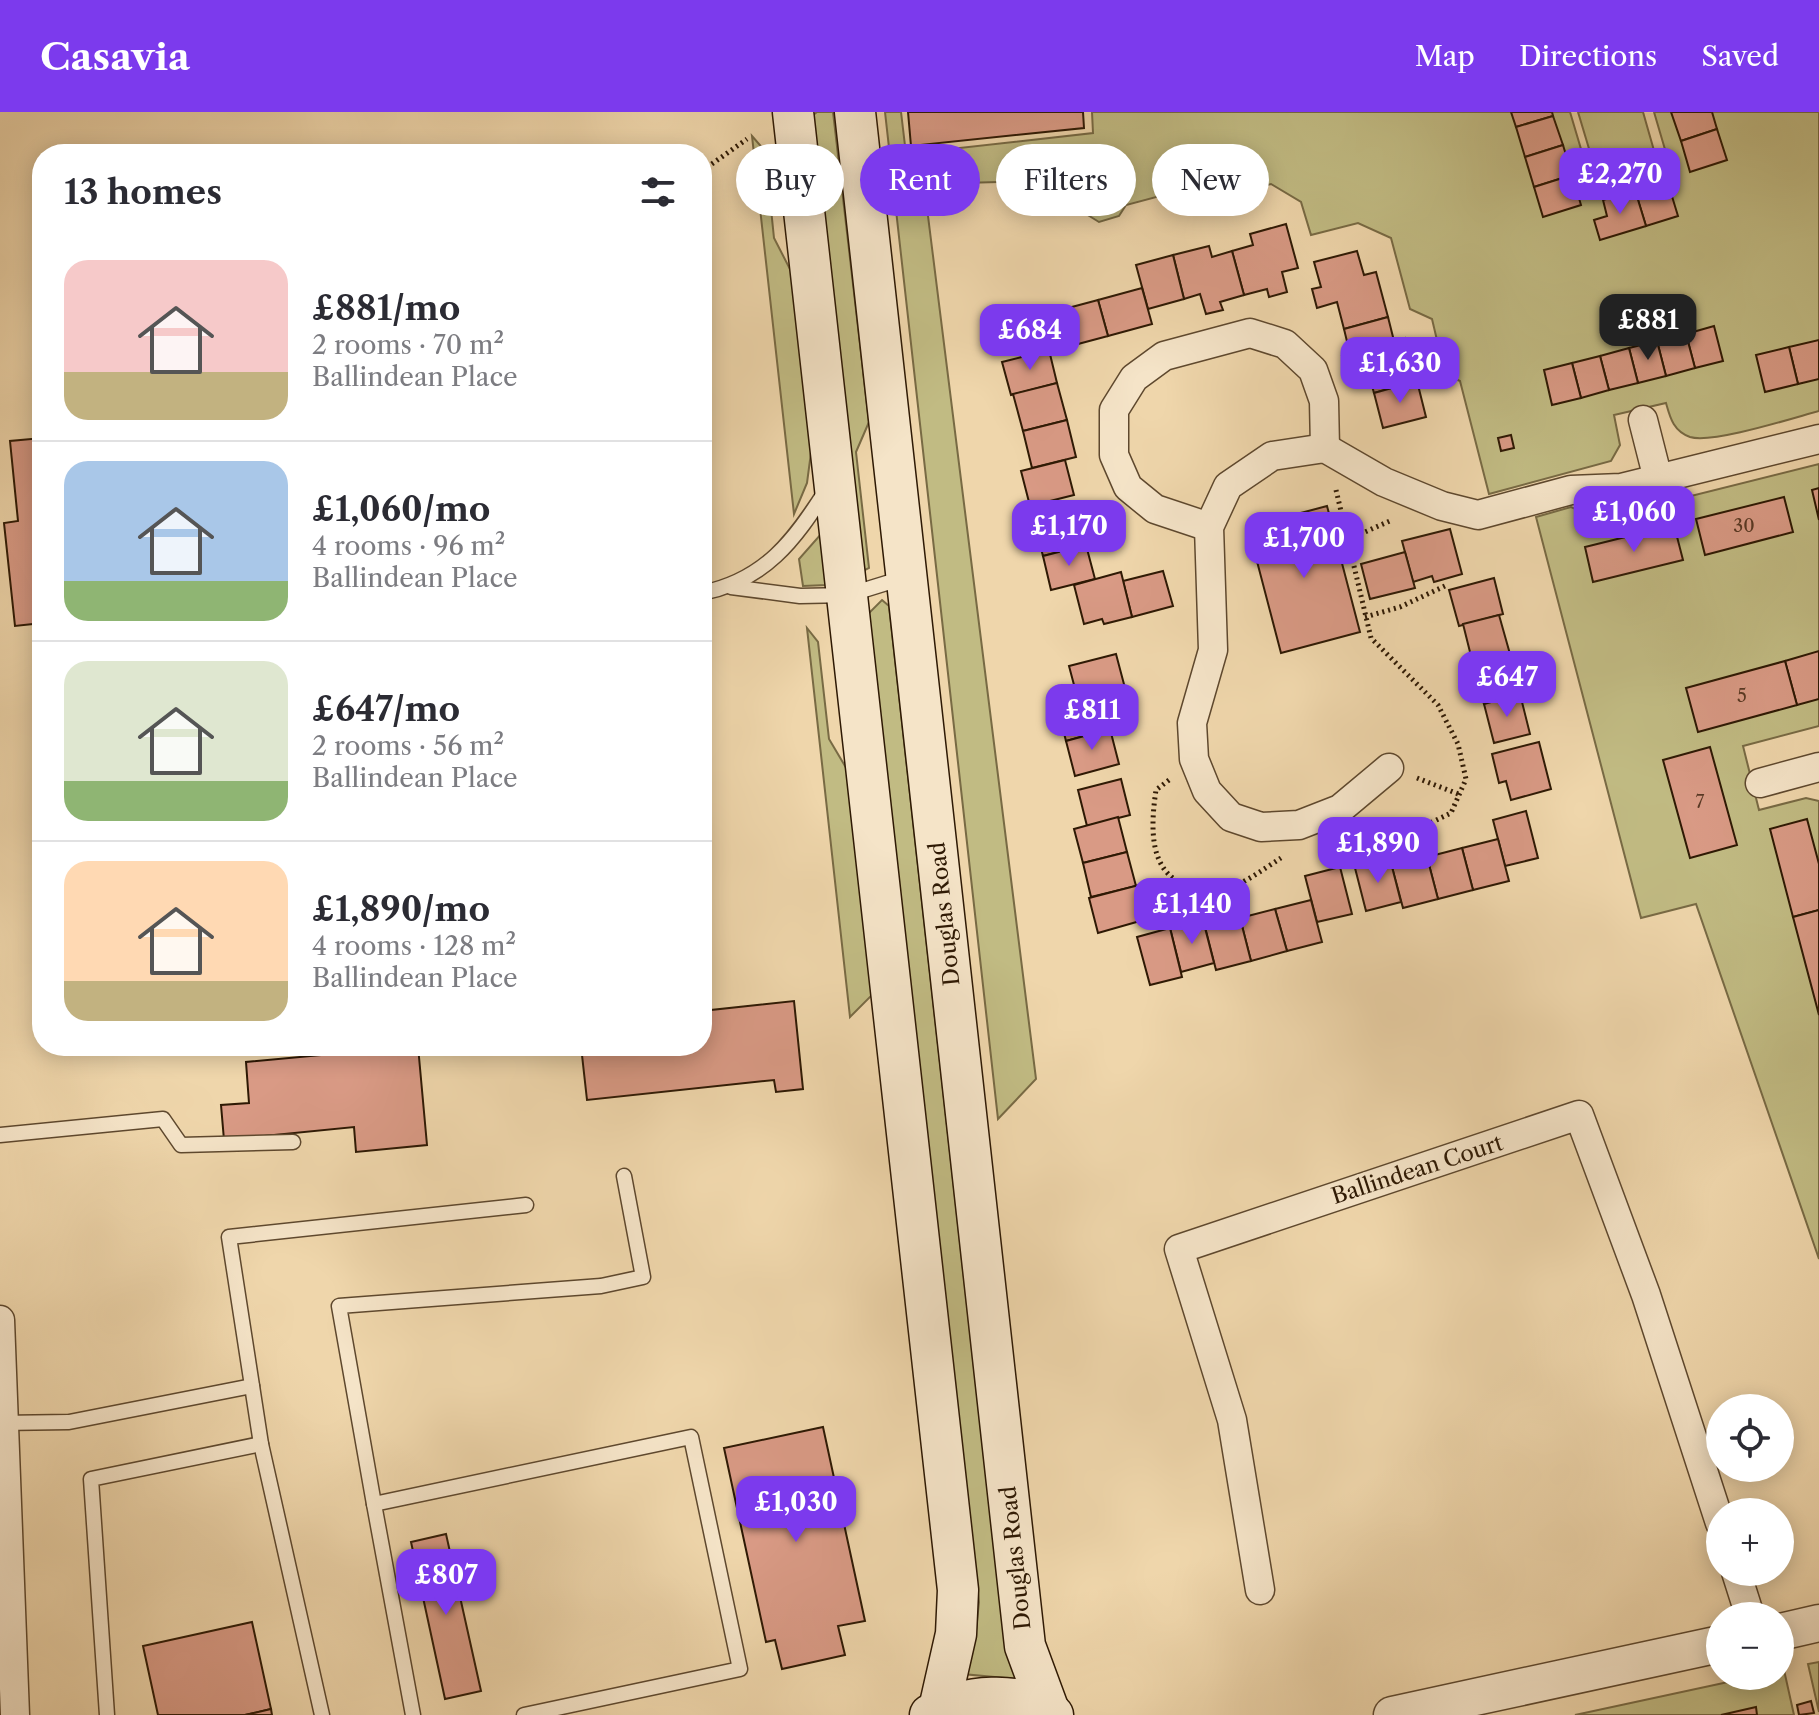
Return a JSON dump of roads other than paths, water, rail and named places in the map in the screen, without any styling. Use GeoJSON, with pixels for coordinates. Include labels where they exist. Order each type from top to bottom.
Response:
{"type":"FeatureCollection","features":[{"type":"Feature","properties":{"kind":"main road"},"geometry":{"type":"LineString","coordinates":[[793,112],[836,475],[958,1590],[956,1634],[935,1712]]}},
{"type":"Feature","properties":{"kind":"main road","name":"Douglas Road"},"geometry":{"type":"LineString","coordinates":[[855,112],[1025,1646],[1051,1713]]}},
{"type":"Feature","properties":{"kind":"main road"},"geometry":{"type":"LineString","coordinates":[[935,1712],[977,1698],[1018,1701],[1051,1713]]}},
{"type":"Feature","properties":{"kind":"street"},"geometry":{"type":"LineString","coordinates":[[1209,527],[1155,509],[1128,487],[1114,455],[1114,410],[1134,378],[1164,356],[1250,333],[1285,344],[1313,370],[1324,401],[1325,448]]}},
{"type":"Feature","properties":{"kind":"street"},"geometry":{"type":"LineString","coordinates":[[1643,420],[1658,479]]}},
{"type":"Feature","properties":{"kind":"street"},"geometry":{"type":"LineString","coordinates":[[1389,768],[1340,809],[1299,825],[1261,827],[1231,817],[1207,791],[1194,759],[1192,723],[1213,650],[1209,527],[1228,486],[1272,456],[1325,448],[1384,482],[1442,506],[1478,515],[1571,490],[1621,488],[1819,439]]}},
{"type":"Feature","properties":{"kind":"street"},"geometry":{"type":"LineString","coordinates":[[1760,783],[1819,767]]}},
{"type":"Feature","properties":{"kind":"street","name":"Ballindean Court"},"geometry":{"type":"LineString","coordinates":[[1260,1590],[1232,1420],[1179,1249],[1579,1115],[1646,1295],[1712,1498]]}},
{"type":"Feature","properties":{"kind":"street"},"geometry":{"type":"LineString","coordinates":[[0,1320],[15,1715]]}},
{"type":"Feature","properties":{"kind":"street"},"geometry":{"type":"LineString","coordinates":[[1794,1629],[1819,1623]]}},
{"type":"Feature","properties":{"kind":"street"},"geometry":{"type":"LineString","coordinates":[[1392,1715],[1706,1647]]}},
{"type":"Feature","properties":{"kind":"lane"},"geometry":{"type":"LineString","coordinates":[[731,587],[764,567],[794,539],[836,475]]}},
{"type":"Feature","properties":{"kind":"lane"},"geometry":{"type":"LineString","coordinates":[[712,591],[731,587],[800,596],[848,595],[906,577]]}},
{"type":"Feature","properties":{"kind":"lane"},"geometry":{"type":"LineString","coordinates":[[0,1135],[163,1119],[181,1145],[293,1142]]}},
{"type":"Feature","properties":{"kind":"lane"},"geometry":{"type":"LineString","coordinates":[[413,1715],[339,1306],[601,1286],[643,1277],[624,1176]]}},
{"type":"Feature","properties":{"kind":"lane"},"geometry":{"type":"LineString","coordinates":[[322,1715],[261,1444],[229,1237],[526,1205]]}},
{"type":"Feature","properties":{"kind":"lane"},"geometry":{"type":"LineString","coordinates":[[2,1423],[69,1422],[252,1386]]}},
{"type":"Feature","properties":{"kind":"lane"},"geometry":{"type":"LineString","coordinates":[[374,1504],[691,1437],[740,1669],[524,1715]]}},
{"type":"Feature","properties":{"kind":"lane"},"geometry":{"type":"LineString","coordinates":[[107,1715],[91,1479],[261,1444]]}}]}
